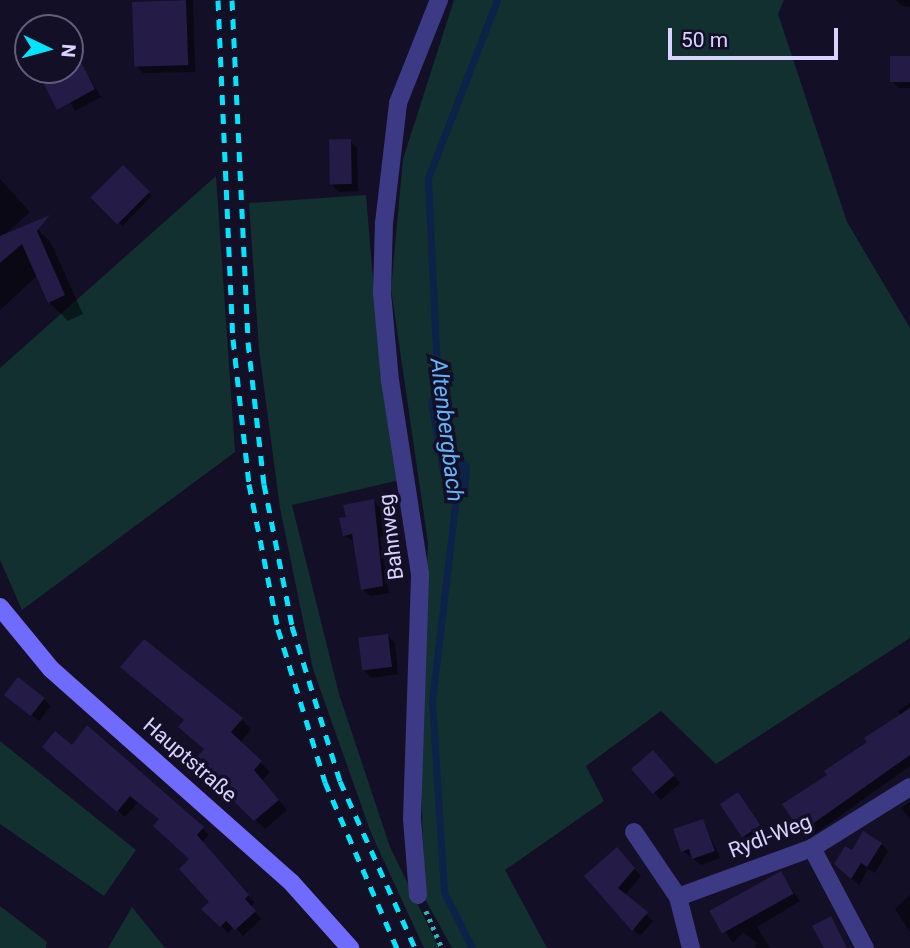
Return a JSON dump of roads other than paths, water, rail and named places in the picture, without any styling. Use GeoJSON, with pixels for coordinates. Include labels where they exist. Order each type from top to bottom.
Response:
{"type":"FeatureCollection","features":[{"type":"Feature","properties":{"kind":"main road","name":"Hauptstraße"},"geometry":{"type":"LineString","coordinates":[[0,607],[51,669],[291,882],[350,948]]}},
{"type":"Feature","properties":{"kind":"street","name":"Bahnweg"},"geometry":{"type":"LineString","coordinates":[[418,895],[412,818],[420,574],[390,381],[383,293],[384,234],[398,103],[439,0]]}},
{"type":"Feature","properties":{"kind":"street","name":"Rydl-Weg"},"geometry":{"type":"LineString","coordinates":[[678,897],[811,848],[910,787]]}},
{"type":"Feature","properties":{"kind":"street"},"geometry":{"type":"LineString","coordinates":[[634,832],[678,897],[691,948]]}},
{"type":"Feature","properties":{"kind":"street"},"geometry":{"type":"LineString","coordinates":[[811,848],[865,948]]}},
{"type":"Feature","properties":{"kind":"water"},"geometry":{"type":"Polygon","coordinates":[[[437,383],[456,447],[470,466],[468,493],[457,503],[441,477],[428,402],[437,383]]]}},
{"type":"Feature","properties":{"kind":"waterway","name":"Altenbergbach"},"geometry":{"type":"LineString","coordinates":[[438,392],[428,178],[497,0]]}},
{"type":"Feature","properties":{"kind":"waterway","name":"Altenbergbach"},"geometry":{"type":"LineString","coordinates":[[456,497],[432,701],[444,892],[472,948]]}},
{"type":"Feature","properties":{"kind":"railway"},"geometry":{"type":"LineString","coordinates":[[218,0],[233,339],[249,484],[278,629],[325,782],[397,948]]}},
{"type":"Feature","properties":{"kind":"railway"},"geometry":{"type":"LineString","coordinates":[[232,0],[248,342],[264,484],[292,626],[340,781],[415,948]]}}]}
